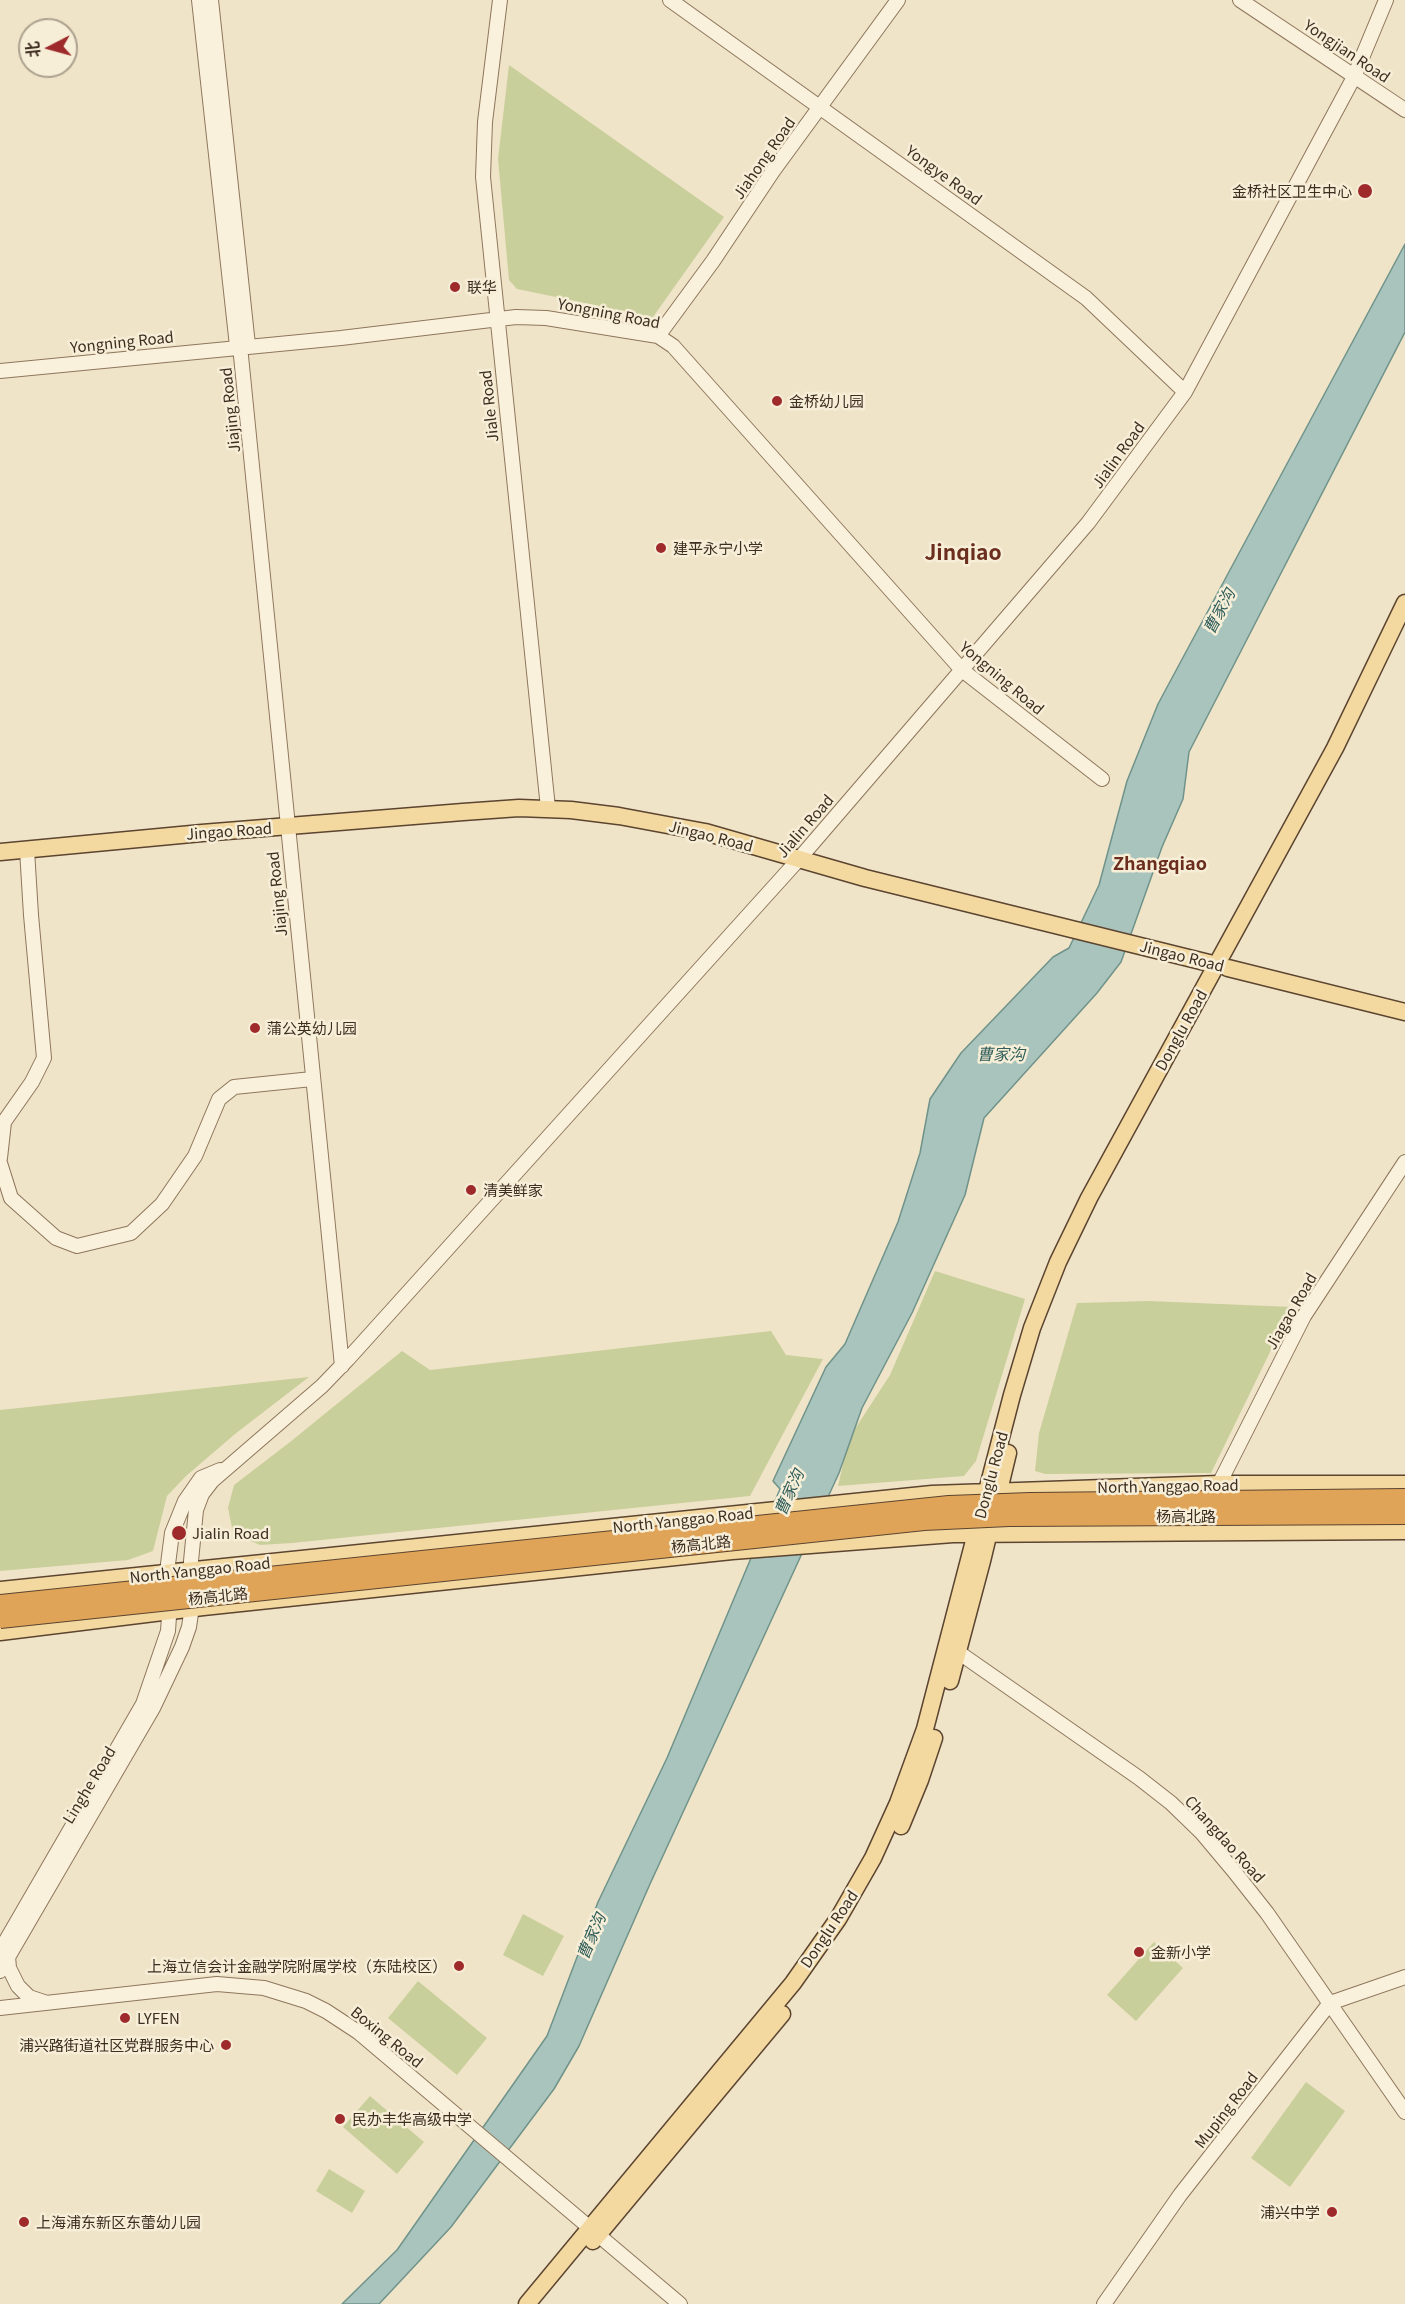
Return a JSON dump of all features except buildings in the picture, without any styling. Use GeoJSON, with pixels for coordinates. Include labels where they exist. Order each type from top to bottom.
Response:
{"type":"FeatureCollection","features":[{"type":"Feature","properties":{"kind":"highway","name":"杨高北路"},"geometry":{"type":"LineString","coordinates":[[0,1604],[949,1505],[1405,1498]]}},
{"type":"Feature","properties":{"kind":"highway","name":"杨高北路"},"geometry":{"type":"LineString","coordinates":[[0,1619],[924,1521],[1021,1517],[1405,1515]]}},
{"type":"Feature","properties":{"kind":"main road","name":"Donglu Road"},"geometry":{"type":"LineString","coordinates":[[527,2304],[594,2232],[802,1990],[859,1909],[897,1834],[920,1780],[936,1732],[958,1652],[993,1490],[1032,1365],[1068,1267],[1335,748],[1405,603]]}},
{"type":"Feature","properties":{"kind":"main road","name":"Donglu Road"},"geometry":{"type":"LineString","coordinates":[[1223,966],[1345,754],[1405,631]]}},
{"type":"Feature","properties":{"kind":"main road","name":"Jingao Road"},"geometry":{"type":"LineString","coordinates":[[0,852],[202,832],[463,812],[548,808],[619,816],[705,832],[865,878],[1405,1012]]}},
{"type":"Feature","properties":{"kind":"main road","name":"North Yanggao Road"},"geometry":{"type":"LineString","coordinates":[[0,1590],[932,1494],[993,1490],[1219,1484],[1405,1484]]}},
{"type":"Feature","properties":{"kind":"main road"},"geometry":{"type":"LineString","coordinates":[[0,1632],[171,1611],[813,1544],[982,1533],[1405,1532]]}},
{"type":"Feature","properties":{"kind":"main road","name":"Donglu Road"},"geometry":{"type":"LineString","coordinates":[[541,2304],[594,2232],[793,1983],[828,1936],[859,1886],[887,1829],[917,1753],[970,1562],[982,1533]]}},
{"type":"Feature","properties":{"kind":"street","name":"Jiajing Road"},"geometry":{"type":"LineString","coordinates":[[199,0],[242,346]]}},
{"type":"Feature","properties":{"kind":"street","name":"Jiajing Road"},"geometry":{"type":"LineString","coordinates":[[211,0],[242,346],[345,1362]]}},
{"type":"Feature","properties":{"kind":"street","name":"Jiale Road"},"geometry":{"type":"LineString","coordinates":[[501,0],[485,122],[483,167],[548,808]]}},
{"type":"Feature","properties":{"kind":"street","name":"Yongye Road"},"geometry":{"type":"LineString","coordinates":[[670,0],[1086,298],[1185,392]]}},
{"type":"Feature","properties":{"kind":"street","name":"Jiahong Road"},"geometry":{"type":"LineString","coordinates":[[658,336],[713,261],[773,171],[898,0]]}},
{"type":"Feature","properties":{"kind":"street","name":"Yongjian Road"},"geometry":{"type":"LineString","coordinates":[[1240,0],[1405,110]]}},
{"type":"Feature","properties":{"kind":"street","name":"Jialin Road"},"geometry":{"type":"LineString","coordinates":[[193,1609],[192,1570],[196,1510],[202,1494],[225,1468],[318,1390],[345,1362],[799,859],[1088,524],[1185,392],[1354,77],[1386,0]]}},
{"type":"Feature","properties":{"kind":"street","name":"Yongning Road"},"geometry":{"type":"LineString","coordinates":[[0,371],[341,338],[533,316],[658,336],[672,346],[962,670],[1102,779]]}},
{"type":"Feature","properties":{"kind":"street","name":"Jiajing Road"},"geometry":{"type":"LineString","coordinates":[[290,826],[312,1079],[345,1362]]}},
{"type":"Feature","properties":{"kind":"street"},"geometry":{"type":"LineString","coordinates":[[0,1158],[4,1122],[32,1082],[44,1058],[27,850]]}},
{"type":"Feature","properties":{"kind":"street"},"geometry":{"type":"LineString","coordinates":[[0,1163],[11,1198],[56,1238],[77,1246],[131,1233],[162,1204],[195,1156],[219,1099],[234,1087],[312,1079]]}},
{"type":"Feature","properties":{"kind":"street","name":"Jiagao Road"},"geometry":{"type":"LineString","coordinates":[[1219,1484],[1305,1316],[1405,1162]]}},
{"type":"Feature","properties":{"kind":"street","name":"Linghe Road"},"geometry":{"type":"LineString","coordinates":[[0,1971],[4,1954],[143,1704],[168,1631],[171,1611],[169,1574],[172,1533],[185,1501],[201,1478],[225,1468]]}},
{"type":"Feature","properties":{"kind":"street","name":"Linghe Road"},"geometry":{"type":"LineString","coordinates":[[4,1954],[153,1708],[182,1647],[193,1609]]}},
{"type":"Feature","properties":{"kind":"street","name":"Changdao Road"},"geometry":{"type":"LineString","coordinates":[[958,1652],[1139,1778],[1171,1803],[1202,1833],[1233,1870],[1330,2003],[1405,2112]]}},
{"type":"Feature","properties":{"kind":"street"},"geometry":{"type":"LineString","coordinates":[[4,1954],[18,1986],[29,1997],[46,2002]]}},
{"type":"Feature","properties":{"kind":"street"},"geometry":{"type":"LineString","coordinates":[[1330,2003],[1405,1977]]}},
{"type":"Feature","properties":{"kind":"street","name":"Boxing Road"},"geometry":{"type":"LineString","coordinates":[[0,2008],[217,1984],[253,1986],[279,1991],[316,2006],[348,2025],[680,2304]]}},
{"type":"Feature","properties":{"kind":"street","name":"Muping Road"},"geometry":{"type":"LineString","coordinates":[[1104,2304],[1180,2195],[1330,2003]]}},
{"type":"Feature","properties":{"kind":"green space"},"geometry":{"type":"Polygon","coordinates":[[[509,65],[724,217],[653,317],[517,289],[509,280],[498,159],[509,65]]]}},
{"type":"Feature","properties":{"kind":"green space"},"geometry":{"type":"Polygon","coordinates":[[[935,1271],[1025,1299],[976,1461],[964,1476],[838,1486],[849,1438],[890,1375],[935,1271]]]}},
{"type":"Feature","properties":{"kind":"green space"},"geometry":{"type":"Polygon","coordinates":[[[1149,1301],[1292,1307],[1211,1473],[1045,1474],[1035,1471],[1039,1433],[1077,1303],[1149,1301]]]}},
{"type":"Feature","properties":{"kind":"green space"},"geometry":{"type":"Polygon","coordinates":[[[771,1331],[786,1355],[823,1359],[750,1496],[292,1543],[260,1545],[233,1533],[228,1508],[234,1485],[402,1351],[430,1370],[771,1331]]]}},
{"type":"Feature","properties":{"kind":"green space"},"geometry":{"type":"Polygon","coordinates":[[[309,1377],[235,1434],[186,1476],[167,1496],[153,1551],[128,1560],[0,1571],[0,1410],[309,1377]]]}},
{"type":"Feature","properties":{"kind":"green space"},"geometry":{"type":"Polygon","coordinates":[[[523,1914],[564,1936],[543,1976],[503,1955],[523,1914]]]}},
{"type":"Feature","properties":{"kind":"green space"},"geometry":{"type":"Polygon","coordinates":[[[1154,1942],[1183,1968],[1136,2021],[1107,1995],[1154,1942]]]}},
{"type":"Feature","properties":{"kind":"green space"},"geometry":{"type":"Polygon","coordinates":[[[418,1981],[487,2038],[457,2075],[388,2018],[418,1981]]]}},
{"type":"Feature","properties":{"kind":"green space"},"geometry":{"type":"Polygon","coordinates":[[[1306,2082],[1345,2111],[1290,2187],[1251,2158],[1306,2082]]]}},
{"type":"Feature","properties":{"kind":"green space"},"geometry":{"type":"Polygon","coordinates":[[[370,2096],[424,2142],[397,2174],[343,2127],[370,2096]]]}},
{"type":"Feature","properties":{"kind":"green space"},"geometry":{"type":"Polygon","coordinates":[[[329,2169],[365,2191],[352,2213],[316,2191],[329,2169]]]}},
{"type":"Feature","properties":{"kind":"water","name":"曹家沟"},"geometry":{"type":"Polygon","coordinates":[[[1405,244],[1405,332],[1189,752],[1183,799],[1162,847],[1121,962],[1097,993],[984,1118],[965,1195],[912,1313],[862,1408],[839,1473],[650,1884],[579,2046],[554,2089],[451,2227],[379,2304],[342,2304],[397,2250],[547,2036],[598,1902],[667,1758],[780,1489],[773,1481],[826,1367],[845,1344],[898,1222],[920,1153],[930,1099],[961,1053],[1053,957],[1069,948],[1099,885],[1127,781],[1158,704],[1405,244]]]}},
{"type":"Feature","properties":{"kind":"place","name":"金桥社区卫生中心"},"geometry":{"type":"Point","coordinates":[1365,191]}},
{"type":"Feature","properties":{"kind":"place","name":"联华"},"geometry":{"type":"Point","coordinates":[455,287]}},
{"type":"Feature","properties":{"kind":"place","name":"金桥幼儿园"},"geometry":{"type":"Point","coordinates":[777,401]}},
{"type":"Feature","properties":{"kind":"place","name":"建平永宁小学"},"geometry":{"type":"Point","coordinates":[661,548]}},
{"type":"Feature","properties":{"kind":"place","name":"蒲公英幼儿园"},"geometry":{"type":"Point","coordinates":[255,1028]}},
{"type":"Feature","properties":{"kind":"place","name":"清美鲜家"},"geometry":{"type":"Point","coordinates":[471,1190]}},
{"type":"Feature","properties":{"kind":"place","name":"Jialin Road"},"geometry":{"type":"Point","coordinates":[179,1533]}},
{"type":"Feature","properties":{"kind":"place","name":"金新小学"},"geometry":{"type":"Point","coordinates":[1139,1952]}},
{"type":"Feature","properties":{"kind":"place","name":"上海立信会计金融学院附属学校（东陆校区）"},"geometry":{"type":"Point","coordinates":[459,1966]}},
{"type":"Feature","properties":{"kind":"place","name":"LYFEN"},"geometry":{"type":"Point","coordinates":[125,2018]}},
{"type":"Feature","properties":{"kind":"place","name":"浦兴路街道社区党群服务中心"},"geometry":{"type":"Point","coordinates":[226,2045]}},
{"type":"Feature","properties":{"kind":"place","name":"民办丰华高级中学"},"geometry":{"type":"Point","coordinates":[340,2119]}},
{"type":"Feature","properties":{"kind":"place","name":"浦兴中学"},"geometry":{"type":"Point","coordinates":[1332,2212]}},
{"type":"Feature","properties":{"kind":"place","name":"上海浦东新区东蕾幼儿园"},"geometry":{"type":"Point","coordinates":[24,2222]}},
{"type":"Feature","properties":{"kind":"district","name":"Jinqiao"},"geometry":{"type":"Point","coordinates":[963,552]}},
{"type":"Feature","properties":{"kind":"district","name":"Zhangqiao"},"geometry":{"type":"Point","coordinates":[1160,863]}}]}
